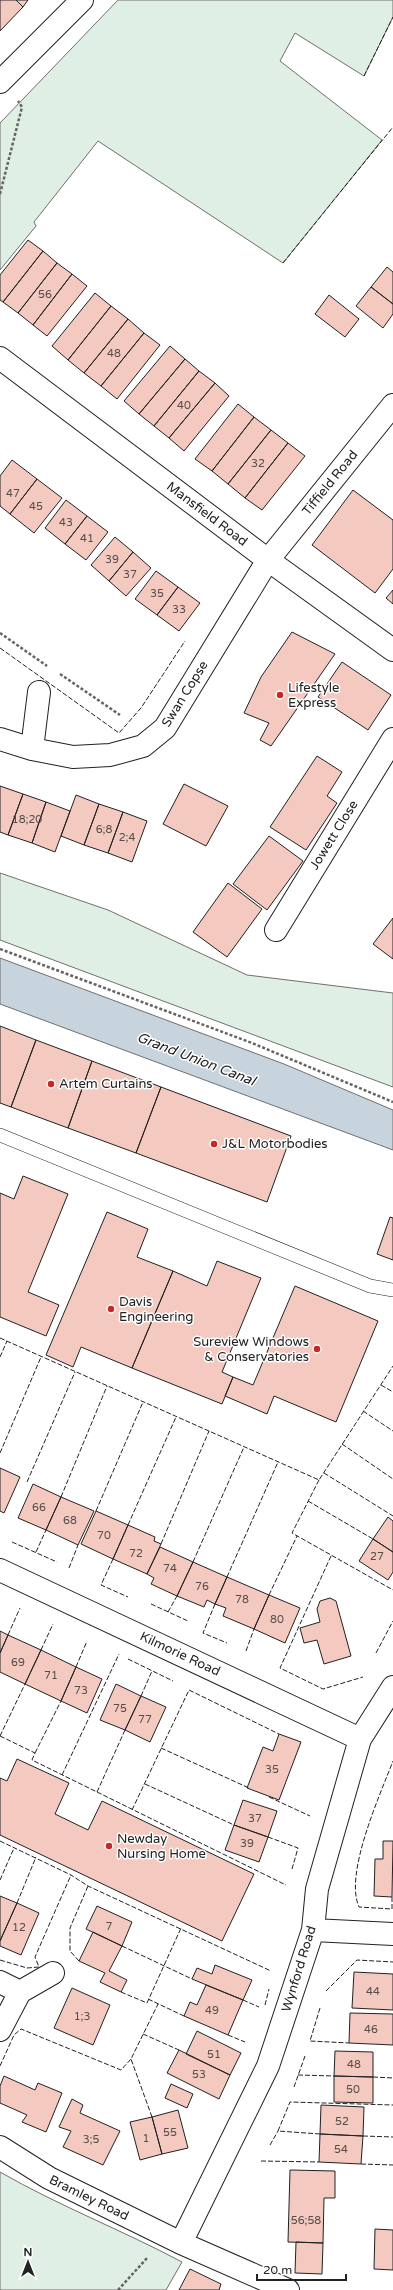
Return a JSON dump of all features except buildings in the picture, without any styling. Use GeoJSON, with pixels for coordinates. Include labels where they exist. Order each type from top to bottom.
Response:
{"type":"FeatureCollection","features":[{"type":"Feature","properties":{"kind":"street"},"geometry":{"type":"LineString","coordinates":[[0,81],[82,0]]}},
{"type":"Feature","properties":{"kind":"street","name":"Mansfield Road"},"geometry":{"type":"LineString","coordinates":[[0,358],[268,560],[393,650]]}},
{"type":"Feature","properties":{"kind":"street","name":"Mansfield Road"},"geometry":{"type":"LineString","coordinates":[[0,365],[24,376]]}},
{"type":"Feature","properties":{"kind":"street","name":"Tiffield Road"},"geometry":{"type":"LineString","coordinates":[[268,560],[393,405]]}},
{"type":"Feature","properties":{"kind":"street","name":"Swan Copse"},"geometry":{"type":"LineString","coordinates":[[0,738],[32,749],[73,757],[110,754],[143,746],[165,728],[268,560]]}},
{"type":"Feature","properties":{"kind":"street"},"geometry":{"type":"LineString","coordinates":[[32,749],[39,692]]}},
{"type":"Feature","properties":{"kind":"street","name":"Jowett Close"},"geometry":{"type":"LineString","coordinates":[[276,930],[393,739]]}},
{"type":"Feature","properties":{"kind":"street","name":"Kilmorie Road"},"geometry":{"type":"LineString","coordinates":[[0,1570],[360,1739]]}},
{"type":"Feature","properties":{"kind":"street","name":"Wynford Road"},"geometry":{"type":"LineString","coordinates":[[181,2243],[268,2066],[313,1930],[317,1889],[360,1739],[393,1687]]}},
{"type":"Feature","properties":{"kind":"street"},"geometry":{"type":"LineString","coordinates":[[313,1930],[393,1934]]}},
{"type":"Feature","properties":{"kind":"street"},"geometry":{"type":"LineString","coordinates":[[0,2030],[20,1992],[53,1973]]}},
{"type":"Feature","properties":{"kind":"street"},"geometry":{"type":"LineString","coordinates":[[0,1982],[20,1992]]}},
{"type":"Feature","properties":{"kind":"street","name":"Bramley Road"},"geometry":{"type":"LineString","coordinates":[[0,2147],[49,2178],[161,2234],[288,2290]]}},
{"type":"Feature","properties":{"kind":"lane"},"geometry":{"type":"LineString","coordinates":[[0,1135],[370,1286],[393,1290]]}},
{"type":"Feature","properties":{"kind":"path"},"geometry":{"type":"LineString","coordinates":[[0,81],[22,107],[0,194]]}},
{"type":"Feature","properties":{"kind":"path"},"geometry":{"type":"LineString","coordinates":[[0,948],[252,1043],[393,1102]]}},
{"type":"Feature","properties":{"kind":"path"},"geometry":{"type":"LineString","coordinates":[[118,2290],[148,2257],[161,2234]]}},
{"type":"Feature","properties":{"kind":"green space"},"geometry":{"type":"Polygon","coordinates":[[[118,0],[393,0],[393,17],[364,76],[295,33],[280,61],[382,140],[283,263],[98,141],[34,222],[36,226],[0,270],[0,123],[118,0]]]}},
{"type":"Feature","properties":{"kind":"green space"},"geometry":{"type":"Polygon","coordinates":[[[0,873],[108,910],[247,975],[393,993],[393,1087],[0,940],[0,873]]]}},
{"type":"Feature","properties":{"kind":"green space"},"geometry":{"type":"Polygon","coordinates":[[[0,2172],[45,2196],[182,2262],[166,2290],[0,2290],[0,2172]]]}},
{"type":"Feature","properties":{"kind":"water","name":"Grand Union Canal"},"geometry":{"type":"Polygon","coordinates":[[[0,958],[284,1064],[393,1110],[393,1150],[0,1004],[0,958]]]}},
{"type":"Feature","properties":{"kind":"fence"},"geometry":{"type":"LineString","coordinates":[[364,76],[393,17]]}},
{"type":"Feature","properties":{"kind":"fence"},"geometry":{"type":"LineString","coordinates":[[283,263],[393,127]]}},
{"type":"Feature","properties":{"kind":"fence"},"geometry":{"type":"LineString","coordinates":[[0,648],[119,733],[141,708],[185,641]]}},
{"type":"Feature","properties":{"kind":"fence"},"geometry":{"type":"LineString","coordinates":[[0,1338],[319,1480],[393,1366]]}},
{"type":"Feature","properties":{"kind":"fence"},"geometry":{"type":"LineString","coordinates":[[0,1357],[7,1341]]}},
{"type":"Feature","properties":{"kind":"fence"},"geometry":{"type":"LineString","coordinates":[[0,1453],[41,1357]]}},
{"type":"Feature","properties":{"kind":"fence"},"geometry":{"type":"LineString","coordinates":[[27,1482],[75,1372]]}},
{"type":"Feature","properties":{"kind":"fence"},"geometry":{"type":"LineString","coordinates":[[381,1385],[393,1392]]}},
{"type":"Feature","properties":{"kind":"fence"},"geometry":{"type":"LineString","coordinates":[[61,1497],[107,1386]]}},
{"type":"Feature","properties":{"kind":"fence"},"geometry":{"type":"LineString","coordinates":[[96,1511],[143,1402]]}},
{"type":"Feature","properties":{"kind":"fence"},"geometry":{"type":"LineString","coordinates":[[363,1411],[393,1431]]}},
{"type":"Feature","properties":{"kind":"fence"},"geometry":{"type":"LineString","coordinates":[[128,1525],[176,1417]]}},
{"type":"Feature","properties":{"kind":"fence"},"geometry":{"type":"LineString","coordinates":[[161,1544],[209,1431]]}},
{"type":"Feature","properties":{"kind":"fence"},"geometry":{"type":"LineString","coordinates":[[342,1444],[393,1479]]}},
{"type":"Feature","properties":{"kind":"fence"},"geometry":{"type":"LineString","coordinates":[[193,1562],[244,1447]]}},
{"type":"Feature","properties":{"kind":"fence"},"geometry":{"type":"LineString","coordinates":[[227,1577],[278,1462]]}},
{"type":"Feature","properties":{"kind":"fence"},"geometry":{"type":"LineString","coordinates":[[324,1473],[393,1516]]}},
{"type":"Feature","properties":{"kind":"fence"},"geometry":{"type":"LineString","coordinates":[[319,1480],[292,1533],[393,1590]]}},
{"type":"Feature","properties":{"kind":"fence"},"geometry":{"type":"LineString","coordinates":[[308,1501],[373,1539]]}},
{"type":"Feature","properties":{"kind":"fence"},"geometry":{"type":"LineString","coordinates":[[36,1552],[46,1530]]}},
{"type":"Feature","properties":{"kind":"fence"},"geometry":{"type":"LineString","coordinates":[[269,1595],[297,1536]]}},
{"type":"Feature","properties":{"kind":"fence"},"geometry":{"type":"LineString","coordinates":[[12,1542],[57,1562]]}},
{"type":"Feature","properties":{"kind":"fence"},"geometry":{"type":"LineString","coordinates":[[69,1568],[78,1545]]}},
{"type":"Feature","properties":{"kind":"fence"},"geometry":{"type":"LineString","coordinates":[[331,1556],[280,1668],[323,1689],[363,1677]]}},
{"type":"Feature","properties":{"kind":"fence"},"geometry":{"type":"LineString","coordinates":[[113,1559],[101,1585],[128,1597]]}},
{"type":"Feature","properties":{"kind":"fence"},"geometry":{"type":"LineString","coordinates":[[168,1612],[177,1596]]}},
{"type":"Feature","properties":{"kind":"fence"},"geometry":{"type":"LineString","coordinates":[[151,1604],[188,1621]]}},
{"type":"Feature","properties":{"kind":"fence"},"geometry":{"type":"LineString","coordinates":[[215,1604],[203,1633],[227,1643]]}},
{"type":"Feature","properties":{"kind":"fence"},"geometry":{"type":"LineString","coordinates":[[8,1635],[20,1608]]}},
{"type":"Feature","properties":{"kind":"fence"},"geometry":{"type":"LineString","coordinates":[[376,1653],[393,1621]]}},
{"type":"Feature","properties":{"kind":"fence"},"geometry":{"type":"LineString","coordinates":[[41,1650],[53,1624]]}},
{"type":"Feature","properties":{"kind":"fence"},"geometry":{"type":"LineString","coordinates":[[246,1651],[254,1629]]}},
{"type":"Feature","properties":{"kind":"fence"},"geometry":{"type":"LineString","coordinates":[[76,1667],[87,1641]]}},
{"type":"Feature","properties":{"kind":"fence"},"geometry":{"type":"LineString","coordinates":[[62,1775],[119,1654]]}},
{"type":"Feature","properties":{"kind":"fence"},"geometry":{"type":"LineString","coordinates":[[128,1659],[173,1681]]}},
{"type":"Feature","properties":{"kind":"fence"},"geometry":{"type":"LineString","coordinates":[[141,1696],[152,1671]]}},
{"type":"Feature","properties":{"kind":"fence"},"geometry":{"type":"LineString","coordinates":[[0,1736],[25,1684]]}},
{"type":"Feature","properties":{"kind":"fence"},"geometry":{"type":"LineString","coordinates":[[132,1810],[189,1690],[279,1734]]}},
{"type":"Feature","properties":{"kind":"fence"},"geometry":{"type":"LineString","coordinates":[[35,1753],[61,1701]]}},
{"type":"Feature","properties":{"kind":"fence"},"geometry":{"type":"LineString","coordinates":[[97,1792],[125,1730]]}},
{"type":"Feature","properties":{"kind":"fence"},"geometry":{"type":"LineString","coordinates":[[0,1736],[35,1753],[32,1760],[286,1885]]}},
{"type":"Feature","properties":{"kind":"fence"},"geometry":{"type":"LineString","coordinates":[[161,1748],[249,1788]]}},
{"type":"Feature","properties":{"kind":"fence"},"geometry":{"type":"LineString","coordinates":[[392,1897],[392,1909],[359,1907],[356,1893],[356,1875],[366,1834],[393,1761]]}},
{"type":"Feature","properties":{"kind":"fence"},"geometry":{"type":"LineString","coordinates":[[145,1784],[234,1825]]}},
{"type":"Feature","properties":{"kind":"fence"},"geometry":{"type":"LineString","coordinates":[[269,1797],[310,1816]]}},
{"type":"Feature","properties":{"kind":"fence"},"geometry":{"type":"LineString","coordinates":[[268,1837],[298,1848],[292,1869]]}},
{"type":"Feature","properties":{"kind":"fence"},"geometry":{"type":"LineString","coordinates":[[0,1841],[71,1875],[88,1886],[271,1971]]}},
{"type":"Feature","properties":{"kind":"fence"},"geometry":{"type":"LineString","coordinates":[[0,1880],[14,1848]]}},
{"type":"Feature","properties":{"kind":"fence"},"geometry":{"type":"LineString","coordinates":[[17,1903],[36,1857]]}},
{"type":"Feature","properties":{"kind":"fence"},"geometry":{"type":"LineString","coordinates":[[0,1960],[27,1968],[39,1967],[35,1957],[71,1875]]}},
{"type":"Feature","properties":{"kind":"fence"},"geometry":{"type":"LineString","coordinates":[[79,1961],[70,1951],[70,1928],[88,1886]]}},
{"type":"Feature","properties":{"kind":"fence"},"geometry":{"type":"LineString","coordinates":[[121,1992],[147,2003],[181,1928]]}},
{"type":"Feature","properties":{"kind":"fence"},"geometry":{"type":"LineString","coordinates":[[122,1946],[192,1979]]}},
{"type":"Feature","properties":{"kind":"fence"},"geometry":{"type":"LineString","coordinates":[[326,1991],[357,1960],[393,1962]]}},
{"type":"Feature","properties":{"kind":"fence"},"geometry":{"type":"LineString","coordinates":[[265,2005],[269,1989]]}},
{"type":"Feature","properties":{"kind":"fence"},"geometry":{"type":"LineString","coordinates":[[148,1999],[184,2016]]}},
{"type":"Feature","properties":{"kind":"fence"},"geometry":{"type":"LineString","coordinates":[[243,2000],[259,2007]]}},
{"type":"Feature","properties":{"kind":"fence"},"geometry":{"type":"LineString","coordinates":[[152,2117],[131,2059],[158,2004]]}},
{"type":"Feature","properties":{"kind":"fence"},"geometry":{"type":"LineString","coordinates":[[320,2008],[310,2041],[349,2043]]}},
{"type":"Feature","properties":{"kind":"fence"},"geometry":{"type":"LineString","coordinates":[[0,2066],[14,2035],[21,2029],[121,2070],[131,2059]]}},
{"type":"Feature","properties":{"kind":"fence"},"geometry":{"type":"LineString","coordinates":[[143,2034],[179,2050]]}},
{"type":"Feature","properties":{"kind":"fence"},"geometry":{"type":"LineString","coordinates":[[228,2035],[245,2042]]}},
{"type":"Feature","properties":{"kind":"fence"},"geometry":{"type":"LineString","coordinates":[[294,2087],[305,2056]]}},
{"type":"Feature","properties":{"kind":"fence"},"geometry":{"type":"LineString","coordinates":[[298,2075],[334,2076]]}},
{"type":"Feature","properties":{"kind":"fence"},"geometry":{"type":"LineString","coordinates":[[373,2077],[393,2078]]}},
{"type":"Feature","properties":{"kind":"fence"},"geometry":{"type":"LineString","coordinates":[[320,2134],[278,2131],[290,2102],[393,2105]]}},
{"type":"Feature","properties":{"kind":"fence"},"geometry":{"type":"LineString","coordinates":[[270,2145],[278,2131]]}},
{"type":"Feature","properties":{"kind":"fence"},"geometry":{"type":"LineString","coordinates":[[363,2136],[393,2137]]}},
{"type":"Feature","properties":{"kind":"fence"},"geometry":{"type":"LineString","coordinates":[[261,2161],[319,2162]]}},
{"type":"Feature","properties":{"kind":"fence"},"geometry":{"type":"LineString","coordinates":[[361,2164],[393,2165]]}},
{"type":"Feature","properties":{"kind":"place","name":"Lifestyle Express"},"geometry":{"type":"Point","coordinates":[280,695]}},
{"type":"Feature","properties":{"kind":"place","name":"Artem Curtains"},"geometry":{"type":"Point","coordinates":[51,1084]}},
{"type":"Feature","properties":{"kind":"place","name":"J&L Motorbodies"},"geometry":{"type":"Point","coordinates":[214,1144]}},
{"type":"Feature","properties":{"kind":"place","name":"Davis Engineering"},"geometry":{"type":"Point","coordinates":[111,1309]}},
{"type":"Feature","properties":{"kind":"place","name":"Sureview Windows & Conservatories"},"geometry":{"type":"Point","coordinates":[317,1349]}},
{"type":"Feature","properties":{"kind":"place","name":"Newday Nursing Home"},"geometry":{"type":"Point","coordinates":[109,1846]}}]}
